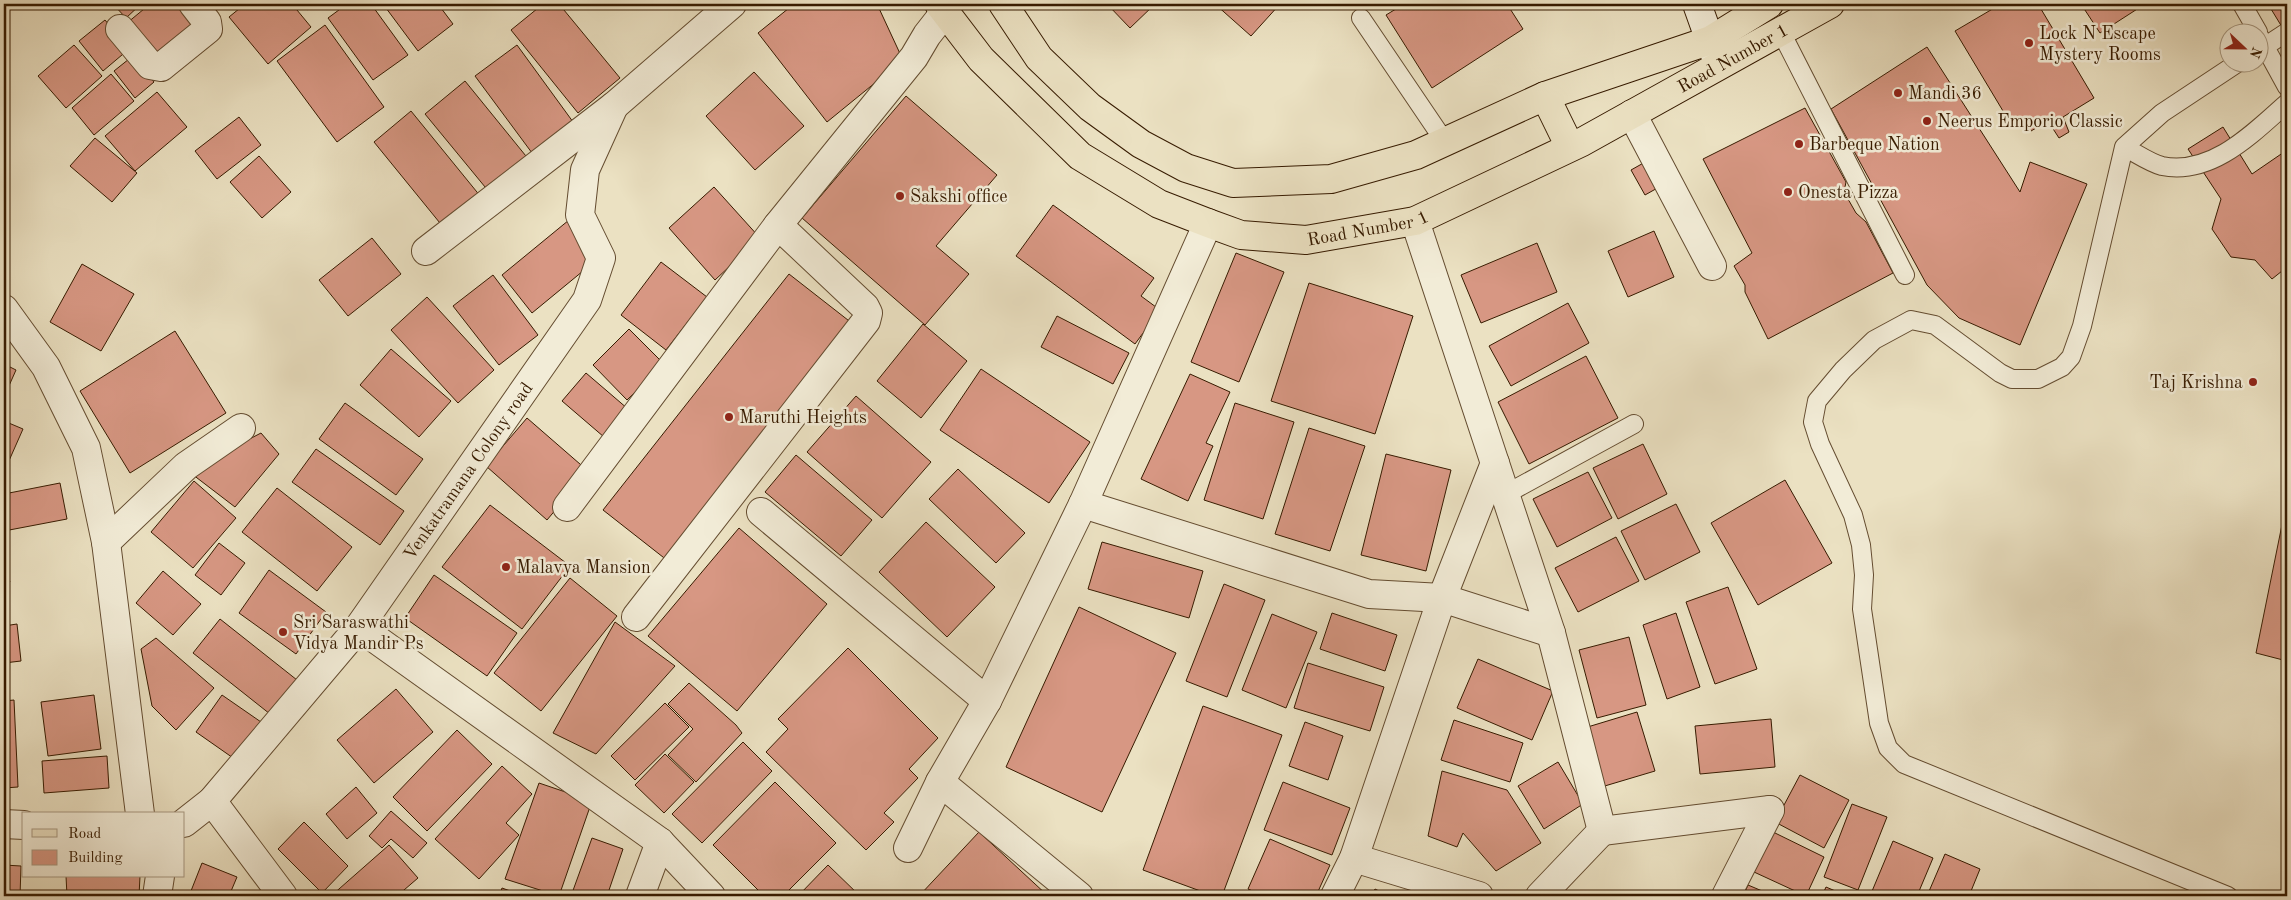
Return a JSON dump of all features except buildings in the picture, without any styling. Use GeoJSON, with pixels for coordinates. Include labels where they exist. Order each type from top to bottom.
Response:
{"type":"FeatureCollection","features":[{"type":"Feature","properties":{"kind":"main road","name":"Road Number 1"},"geometry":{"type":"LineString","coordinates":[[1003,4],[1039,58],[1090,107],[1141,144],[1179,164],[1233,183],[1331,179],[1416,155],[1545,96],[1711,40],[1740,12],[1769,4]]}},
{"type":"Feature","properties":{"kind":"main road","name":"Road Number 1"},"geometry":{"type":"LineString","coordinates":[[948,16],[998,78],[1080,156],[1159,204],[1208,224],[1241,235],[1306,240],[1415,221],[1570,147],[1719,67],[1830,4]]}},
{"type":"Feature","properties":{"kind":"main road"},"geometry":{"type":"LineString","coordinates":[[1545,96],[1570,147]]}},
{"type":"Feature","properties":{"kind":"street"},"geometry":{"type":"LineString","coordinates":[[120,29],[150,65],[161,67],[208,29],[207,22],[193,4]]}},
{"type":"Feature","properties":{"kind":"street"},"geometry":{"type":"LineString","coordinates":[[426,251],[614,106],[732,4]]}},
{"type":"Feature","properties":{"kind":"street"},"geometry":{"type":"LineString","coordinates":[[1697,4],[1719,67]]}},
{"type":"Feature","properties":{"kind":"street"},"geometry":{"type":"LineString","coordinates":[[1740,12],[1755,46]]}},
{"type":"Feature","properties":{"kind":"street"},"geometry":{"type":"LineString","coordinates":[[567,507],[778,225],[914,57],[939,48],[948,16]]}},
{"type":"Feature","properties":{"kind":"street","name":"Venkatramana Colony road"},"geometry":{"type":"LineString","coordinates":[[185,823],[212,801],[359,627],[588,300],[601,258],[580,214],[585,170],[614,106]]}},
{"type":"Feature","properties":{"kind":"street"},"geometry":{"type":"LineString","coordinates":[[1632,114],[1712,266]]}},
{"type":"Feature","properties":{"kind":"street"},"geometry":{"type":"LineString","coordinates":[[1415,221],[1551,633],[1602,831]]}},
{"type":"Feature","properties":{"kind":"street"},"geometry":{"type":"LineString","coordinates":[[908,848],[940,782],[987,701],[1083,504],[1208,224]]}},
{"type":"Feature","properties":{"kind":"street"},"geometry":{"type":"LineString","coordinates":[[636,617],[866,321],[868,313],[865,307],[778,225]]}},
{"type":"Feature","properties":{"kind":"street"},"geometry":{"type":"LineString","coordinates":[[4,309],[46,367],[86,448],[106,542],[140,812]]}},
{"type":"Feature","properties":{"kind":"street"},"geometry":{"type":"LineString","coordinates":[[106,542],[186,466],[241,428]]}},
{"type":"Feature","properties":{"kind":"street"},"geometry":{"type":"LineString","coordinates":[[1335,896],[1354,858],[1442,598],[1495,464]]}},
{"type":"Feature","properties":{"kind":"street"},"geometry":{"type":"LineString","coordinates":[[1083,504],[1369,594],[1442,598],[1551,633]]}},
{"type":"Feature","properties":{"kind":"street"},"geometry":{"type":"LineString","coordinates":[[761,512],[987,701]]}},
{"type":"Feature","properties":{"kind":"street"},"geometry":{"type":"LineString","coordinates":[[359,627],[660,842],[711,896]]}},
{"type":"Feature","properties":{"kind":"street"},"geometry":{"type":"LineString","coordinates":[[940,782],[1079,896]]}},
{"type":"Feature","properties":{"kind":"street"},"geometry":{"type":"LineString","coordinates":[[212,801],[283,896]]}},
{"type":"Feature","properties":{"kind":"street"},"geometry":{"type":"LineString","coordinates":[[1540,896],[1602,831],[1770,810],[1726,896]]}},
{"type":"Feature","properties":{"kind":"street"},"geometry":{"type":"LineString","coordinates":[[4,824],[22,825]]}},
{"type":"Feature","properties":{"kind":"street"},"geometry":{"type":"LineString","coordinates":[[640,896],[660,842]]}},
{"type":"Feature","properties":{"kind":"street"},"geometry":{"type":"LineString","coordinates":[[1354,858],[1478,896]]}},
{"type":"Feature","properties":{"kind":"street"},"geometry":{"type":"LineString","coordinates":[[157,896],[160,878]]}},
{"type":"Feature","properties":{"kind":"lane"},"geometry":{"type":"LineString","coordinates":[[2242,4],[2251,22]]}},
{"type":"Feature","properties":{"kind":"lane"},"geometry":{"type":"LineString","coordinates":[[1360,18],[1445,142]]}},
{"type":"Feature","properties":{"kind":"lane"},"geometry":{"type":"LineString","coordinates":[[1781,32],[1906,276]]}},
{"type":"Feature","properties":{"kind":"lane"},"geometry":{"type":"LineString","coordinates":[[2268,38],[2287,32]]}},
{"type":"Feature","properties":{"kind":"lane"},"geometry":{"type":"LineString","coordinates":[[2268,55],[2287,87]]}},
{"type":"Feature","properties":{"kind":"lane"},"geometry":{"type":"LineString","coordinates":[[2224,72],[2162,113],[2124,147],[2082,326],[2071,357],[2062,367],[2038,379],[2012,379],[2000,373],[1935,325],[1911,320],[1874,340],[1843,370],[1817,401],[1813,422],[1820,444],[1853,514],[1861,545],[1864,575],[1862,609],[1879,724],[1888,748],[1904,764],[2201,891],[2228,896]]}},
{"type":"Feature","properties":{"kind":"lane"},"geometry":{"type":"LineString","coordinates":[[2124,147],[2162,166],[2196,166],[2222,155],[2287,103]]}},
{"type":"Feature","properties":{"kind":"lane"},"geometry":{"type":"LineString","coordinates":[[1506,494],[1634,424]]}},
{"type":"Feature","properties":{"kind":"place","name":"Lock N Escape Mystery Rooms"},"geometry":{"type":"Point","coordinates":[2029,43]}},
{"type":"Feature","properties":{"kind":"place","name":"Mandi 36"},"geometry":{"type":"Point","coordinates":[1898,93]}},
{"type":"Feature","properties":{"kind":"place","name":"Neerus Emporio Classic"},"geometry":{"type":"Point","coordinates":[1927,121]}},
{"type":"Feature","properties":{"kind":"place","name":"Barbeque Nation"},"geometry":{"type":"Point","coordinates":[1799,144]}},
{"type":"Feature","properties":{"kind":"place","name":"Onesta Pizza"},"geometry":{"type":"Point","coordinates":[1788,192]}},
{"type":"Feature","properties":{"kind":"place","name":"Sakshi office"},"geometry":{"type":"Point","coordinates":[900,196]}},
{"type":"Feature","properties":{"kind":"place","name":"Taj Krishna"},"geometry":{"type":"Point","coordinates":[2253,382]}},
{"type":"Feature","properties":{"kind":"place","name":"Maruthi Heights"},"geometry":{"type":"Point","coordinates":[729,417]}},
{"type":"Feature","properties":{"kind":"place","name":"Malavya Mansion"},"geometry":{"type":"Point","coordinates":[506,567]}},
{"type":"Feature","properties":{"kind":"place","name":"Sri Saraswathi Vidya Mandir Ps"},"geometry":{"type":"Point","coordinates":[283,632]}}]}
